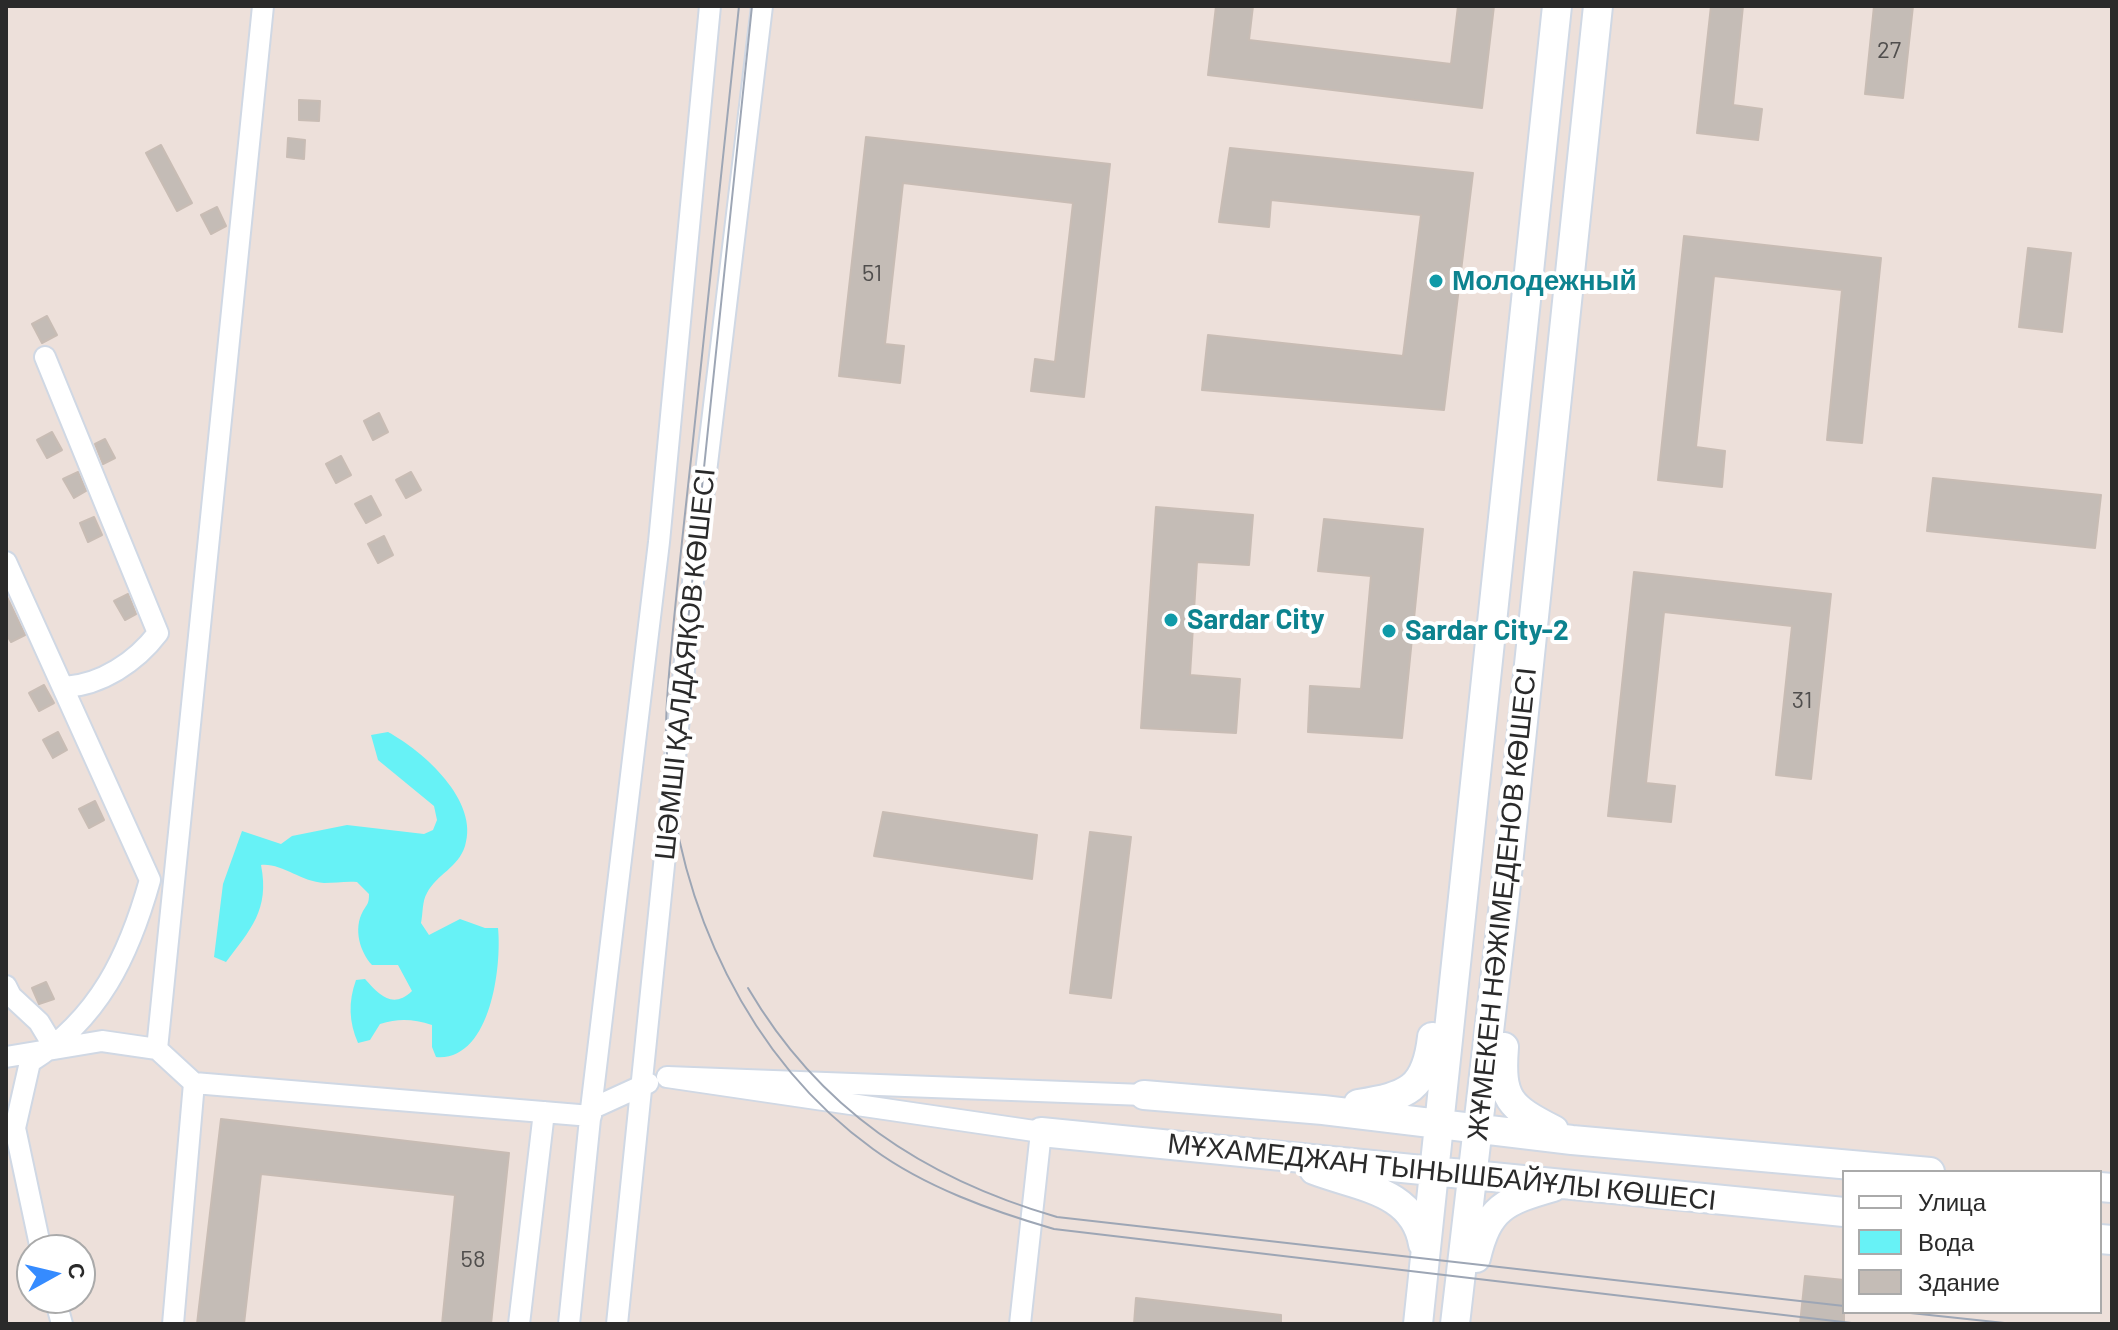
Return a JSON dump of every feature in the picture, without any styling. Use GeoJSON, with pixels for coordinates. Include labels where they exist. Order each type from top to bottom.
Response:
{"type":"FeatureCollection","features":[{"type":"Feature","properties":{"kind":"main road","name":"ЖҰМЕКЕН НӘЖІМЕДЕНОВ КӨШЕСІ"},"geometry":{"type":"LineString","coordinates":[[1418,1324],[1557,6]]}},
{"type":"Feature","properties":{"kind":"main road","name":"ЖҰМЕКЕН НӘЖІМЕДЕНОВ КӨШЕСІ"},"geometry":{"type":"LineString","coordinates":[[1456,1318],[1504,903],[1598,6]]}},
{"type":"Feature","properties":{"kind":"main road"},"geometry":{"type":"LineString","coordinates":[[1506,499],[1546,504]]}},
{"type":"Feature","properties":{"kind":"main road"},"geometry":{"type":"LineString","coordinates":[[1323,1110],[1399,1097],[1422,1079],[1430,1055],[1440,969],[1463,900]]}},
{"type":"Feature","properties":{"kind":"main road"},"geometry":{"type":"LineString","coordinates":[[1504,903],[1511,972],[1501,1082],[1516,1110],[1572,1140]]}},
{"type":"Feature","properties":{"kind":"main road","name":"МҰХАМЕДЖАН ТЫНЫШБАЙҰЛЫ КӨШЕСІ"},"geometry":{"type":"LineString","coordinates":[[1144,1095],[1439,1122],[1572,1140],[1908,1170]]}},
{"type":"Feature","properties":{"kind":"main road","name":"МҰХАМЕДЖАН ТЫНЫШБАЙҰЛЫ КӨШЕСІ"},"geometry":{"type":"LineString","coordinates":[[1041,1132],[1842,1212]]}},
{"type":"Feature","properties":{"kind":"main road"},"geometry":{"type":"LineString","coordinates":[[1276,1156],[1393,1197],[1419,1222],[1425,1256]]}},
{"type":"Feature","properties":{"kind":"main road"},"geometry":{"type":"LineString","coordinates":[[1456,1318],[1469,1289],[1484,1224],[1506,1205],[1569,1183]]}},
{"type":"Feature","properties":{"kind":"street"},"geometry":{"type":"LineString","coordinates":[[157,1049],[263,6]]}},
{"type":"Feature","properties":{"kind":"street","name":"ШӘМШІ ҚАЛДАЯҚОВ КӨШЕСІ"},"geometry":{"type":"LineString","coordinates":[[569,1324],[659,542],[710,6]]}},
{"type":"Feature","properties":{"kind":"street","name":"ШӘМШІ ҚАЛДАЯҚОВ КӨШЕСІ"},"geometry":{"type":"LineString","coordinates":[[617,1324],[694,572],[762,6]]}},
{"type":"Feature","properties":{"kind":"street"},"geometry":{"type":"LineString","coordinates":[[45,357],[158,633],[141,656],[86,686],[65,687]]}},
{"type":"Feature","properties":{"kind":"street"},"geometry":{"type":"LineString","coordinates":[[6,562],[150,880],[135,934],[97,1001],[54,1047],[30,1062],[15,1128],[38,1234]]}},
{"type":"Feature","properties":{"kind":"street"},"geometry":{"type":"LineString","coordinates":[[6,986],[11,996],[39,1022],[54,1047]]}},
{"type":"Feature","properties":{"kind":"street"},"geometry":{"type":"LineString","coordinates":[[6,1057],[102,1041],[157,1049],[194,1083],[544,1112],[591,1112],[640,1086],[667,1077],[1144,1095]]}},
{"type":"Feature","properties":{"kind":"street"},"geometry":{"type":"LineString","coordinates":[[667,1077],[1041,1132],[1020,1324]]}},
{"type":"Feature","properties":{"kind":"street"},"geometry":{"type":"LineString","coordinates":[[173,1324],[194,1083]]}},
{"type":"Feature","properties":{"kind":"street"},"geometry":{"type":"LineString","coordinates":[[519,1324],[544,1112]]}},
{"type":"Feature","properties":{"kind":"water"},"geometry":{"type":"Polygon","coordinates":[[[388,732],[417,752],[445,779],[464,812],[467,829],[462,854],[425,896],[421,923],[429,935],[460,919],[485,928],[498,928],[498,966],[489,1009],[469,1045],[454,1055],[436,1057],[432,1047],[432,1025],[412,1020],[380,1024],[370,1040],[358,1043],[351,1012],[356,980],[365,979],[381,995],[393,1000],[412,991],[398,965],[372,965],[364,954],[358,925],[369,894],[357,882],[316,882],[276,867],[261,865],[263,895],[256,918],[226,962],[214,957],[223,884],[242,831],[281,844],[292,836],[347,825],[424,834],[433,830],[437,820],[434,806],[378,760],[371,735],[388,732]]]}},
{"type":"Feature","properties":{"kind":"building"},"geometry":{"type":"Polygon","coordinates":[[[1216,6],[1253,6],[1249,40],[1451,64],[1458,6],[1494,6],[1482,108],[1208,75],[1216,6]]]}},
{"type":"Feature","properties":{"kind":"building"},"geometry":{"type":"Polygon","coordinates":[[[1711,6],[1743,6],[1733,105],[1762,109],[1758,140],[1697,133],[1711,6]]]}},
{"type":"Feature","properties":{"kind":"building"},"geometry":{"type":"Polygon","coordinates":[[[1874,6],[1913,6],[1903,98],[1865,94],[1874,6]]]}},
{"type":"Feature","properties":{"kind":"building"},"geometry":{"type":"Polygon","coordinates":[[[299,100],[320,101],[319,121],[299,120],[299,100]]]}},
{"type":"Feature","properties":{"kind":"building"},"geometry":{"type":"Polygon","coordinates":[[[866,137],[1110,164],[1084,397],[1031,391],[1035,359],[1055,362],[1073,203],[903,183],[885,344],[904,346],[900,383],[839,376],[866,137]]]}},
{"type":"Feature","properties":{"kind":"building"},"geometry":{"type":"Polygon","coordinates":[[[288,138],[305,140],[304,159],[287,157],[288,138]]]}},
{"type":"Feature","properties":{"kind":"building"},"geometry":{"type":"Polygon","coordinates":[[[161,145],[192,203],[177,211],[146,153],[161,145]]]}},
{"type":"Feature","properties":{"kind":"building","name":"Молодежный"},"geometry":{"type":"Polygon","coordinates":[[[1230,148],[1473,173],[1444,410],[1202,390],[1208,335],[1403,356],[1421,215],[1271,200],[1269,227],[1219,222],[1230,148]]]}},
{"type":"Feature","properties":{"kind":"building"},"geometry":{"type":"Polygon","coordinates":[[[217,207],[226,226],[211,234],[201,215],[217,207]]]}},
{"type":"Feature","properties":{"kind":"building"},"geometry":{"type":"Polygon","coordinates":[[[1684,236],[1881,258],[1862,443],[1827,440],[1842,290],[1714,276],[1696,447],[1725,451],[1722,487],[1658,480],[1684,236]]]}},
{"type":"Feature","properties":{"kind":"building"},"geometry":{"type":"Polygon","coordinates":[[[2028,248],[2071,253],[2062,332],[2019,327],[2028,248]]]}},
{"type":"Feature","properties":{"kind":"building"},"geometry":{"type":"Polygon","coordinates":[[[47,316],[57,335],[42,343],[32,324],[47,316]]]}},
{"type":"Feature","properties":{"kind":"building"},"geometry":{"type":"Polygon","coordinates":[[[379,413],[388,432],[373,440],[364,421],[379,413]]]}},
{"type":"Feature","properties":{"kind":"building"},"geometry":{"type":"Polygon","coordinates":[[[52,432],[62,450],[47,458],[37,440],[52,432]]]}},
{"type":"Feature","properties":{"kind":"building"},"geometry":{"type":"Polygon","coordinates":[[[105,439],[115,458],[103,464],[95,444],[105,439]]]}},
{"type":"Feature","properties":{"kind":"building"},"geometry":{"type":"Polygon","coordinates":[[[341,456],[351,475],[336,483],[326,464],[341,456]]]}},
{"type":"Feature","properties":{"kind":"building"},"geometry":{"type":"Polygon","coordinates":[[[78,472],[86,491],[74,498],[63,479],[78,472]]]}},
{"type":"Feature","properties":{"kind":"building"},"geometry":{"type":"Polygon","coordinates":[[[411,472],[421,490],[406,498],[396,480],[411,472]]]}},
{"type":"Feature","properties":{"kind":"building"},"geometry":{"type":"Polygon","coordinates":[[[1933,478],[2101,495],[2095,548],[1927,531],[1933,478]]]}},
{"type":"Feature","properties":{"kind":"building"},"geometry":{"type":"Polygon","coordinates":[[[371,496],[381,515],[366,523],[355,504],[371,496]]]}},
{"type":"Feature","properties":{"kind":"building","name":"Sardar City"},"geometry":{"type":"Polygon","coordinates":[[[1156,507],[1253,515],[1249,565],[1197,562],[1190,675],[1240,679],[1236,733],[1141,728],[1156,507]]]}},
{"type":"Feature","properties":{"kind":"building"},"geometry":{"type":"Polygon","coordinates":[[[94,517],[102,535],[88,542],[80,523],[94,517]]]}},
{"type":"Feature","properties":{"kind":"building","name":"Sardar City-2"},"geometry":{"type":"Polygon","coordinates":[[[1324,519],[1423,529],[1402,738],[1308,732],[1310,686],[1361,689],[1371,576],[1318,571],[1324,519]]]}},
{"type":"Feature","properties":{"kind":"building"},"geometry":{"type":"Polygon","coordinates":[[[384,536],[393,555],[378,563],[368,544],[384,536]]]}},
{"type":"Feature","properties":{"kind":"building"},"geometry":{"type":"Polygon","coordinates":[[[1634,572],[1831,594],[1811,779],[1776,775],[1792,626],[1664,612],[1646,783],[1675,786],[1671,822],[1608,816],[1634,572]]]}},
{"type":"Feature","properties":{"kind":"building"},"geometry":{"type":"Polygon","coordinates":[[[128,594],[136,614],[125,620],[114,601],[128,594]]]}},
{"type":"Feature","properties":{"kind":"building"},"geometry":{"type":"Polygon","coordinates":[[[6,595],[25,635],[11,642],[6,634],[6,595]]]}},
{"type":"Feature","properties":{"kind":"building"},"geometry":{"type":"Polygon","coordinates":[[[44,685],[54,703],[39,711],[29,693],[44,685]]]}},
{"type":"Feature","properties":{"kind":"building"},"geometry":{"type":"Polygon","coordinates":[[[58,732],[67,750],[53,758],[43,740],[58,732]]]}},
{"type":"Feature","properties":{"kind":"building"},"geometry":{"type":"Polygon","coordinates":[[[95,801],[104,820],[89,828],[79,809],[95,801]]]}},
{"type":"Feature","properties":{"kind":"building"},"geometry":{"type":"Polygon","coordinates":[[[883,812],[1037,835],[1032,879],[874,856],[883,812]]]}},
{"type":"Feature","properties":{"kind":"building"},"geometry":{"type":"Polygon","coordinates":[[[1090,832],[1131,837],[1111,998],[1070,993],[1090,832]]]}},
{"type":"Feature","properties":{"kind":"building"},"geometry":{"type":"Polygon","coordinates":[[[46,982],[54,999],[39,1004],[32,988],[46,982]]]}},
{"type":"Feature","properties":{"kind":"building"},"geometry":{"type":"Polygon","coordinates":[[[221,1119],[509,1153],[491,1324],[442,1324],[455,1195],[261,1174],[244,1324],[197,1324],[221,1119]]]}},
{"type":"Feature","properties":{"kind":"building"},"geometry":{"type":"Polygon","coordinates":[[[1805,1276],[1842,1280],[1844,1324],[1800,1324],[1805,1276]]]}},
{"type":"Feature","properties":{"kind":"building"},"geometry":{"type":"Polygon","coordinates":[[[1136,1298],[1281,1315],[1281,1324],[1134,1324],[1136,1298]]]}},
{"type":"Feature","properties":{"kind":"tram line"},"geometry":{"type":"LineString","coordinates":[[739,6],[674,616],[666,740],[674,811],[686,867],[704,922],[727,974],[755,1024],[789,1070],[828,1112],[893,1163],[960,1196],[1054,1229],[1860,1324]]}},
{"type":"Feature","properties":{"kind":"tram line"},"geometry":{"type":"LineString","coordinates":[[681,689],[752,6]]}},
{"type":"Feature","properties":{"kind":"tram line"},"geometry":{"type":"LineString","coordinates":[[748,988],[776,1031],[807,1069],[879,1133],[962,1182],[1057,1217],[1842,1306]]}},
{"type":"Feature","properties":{"kind":"tram line"},"geometry":{"type":"LineString","coordinates":[[1920,1314],[2014,1324]]}},
{"type":"Feature","properties":{"kind":"place","name":"Молодежный"},"geometry":{"type":"Point","coordinates":[1436,281]}},
{"type":"Feature","properties":{"kind":"place","name":"Sardar City"},"geometry":{"type":"Point","coordinates":[1171,620]}},
{"type":"Feature","properties":{"kind":"place","name":"Sardar City-2"},"geometry":{"type":"Point","coordinates":[1389,631]}}]}
